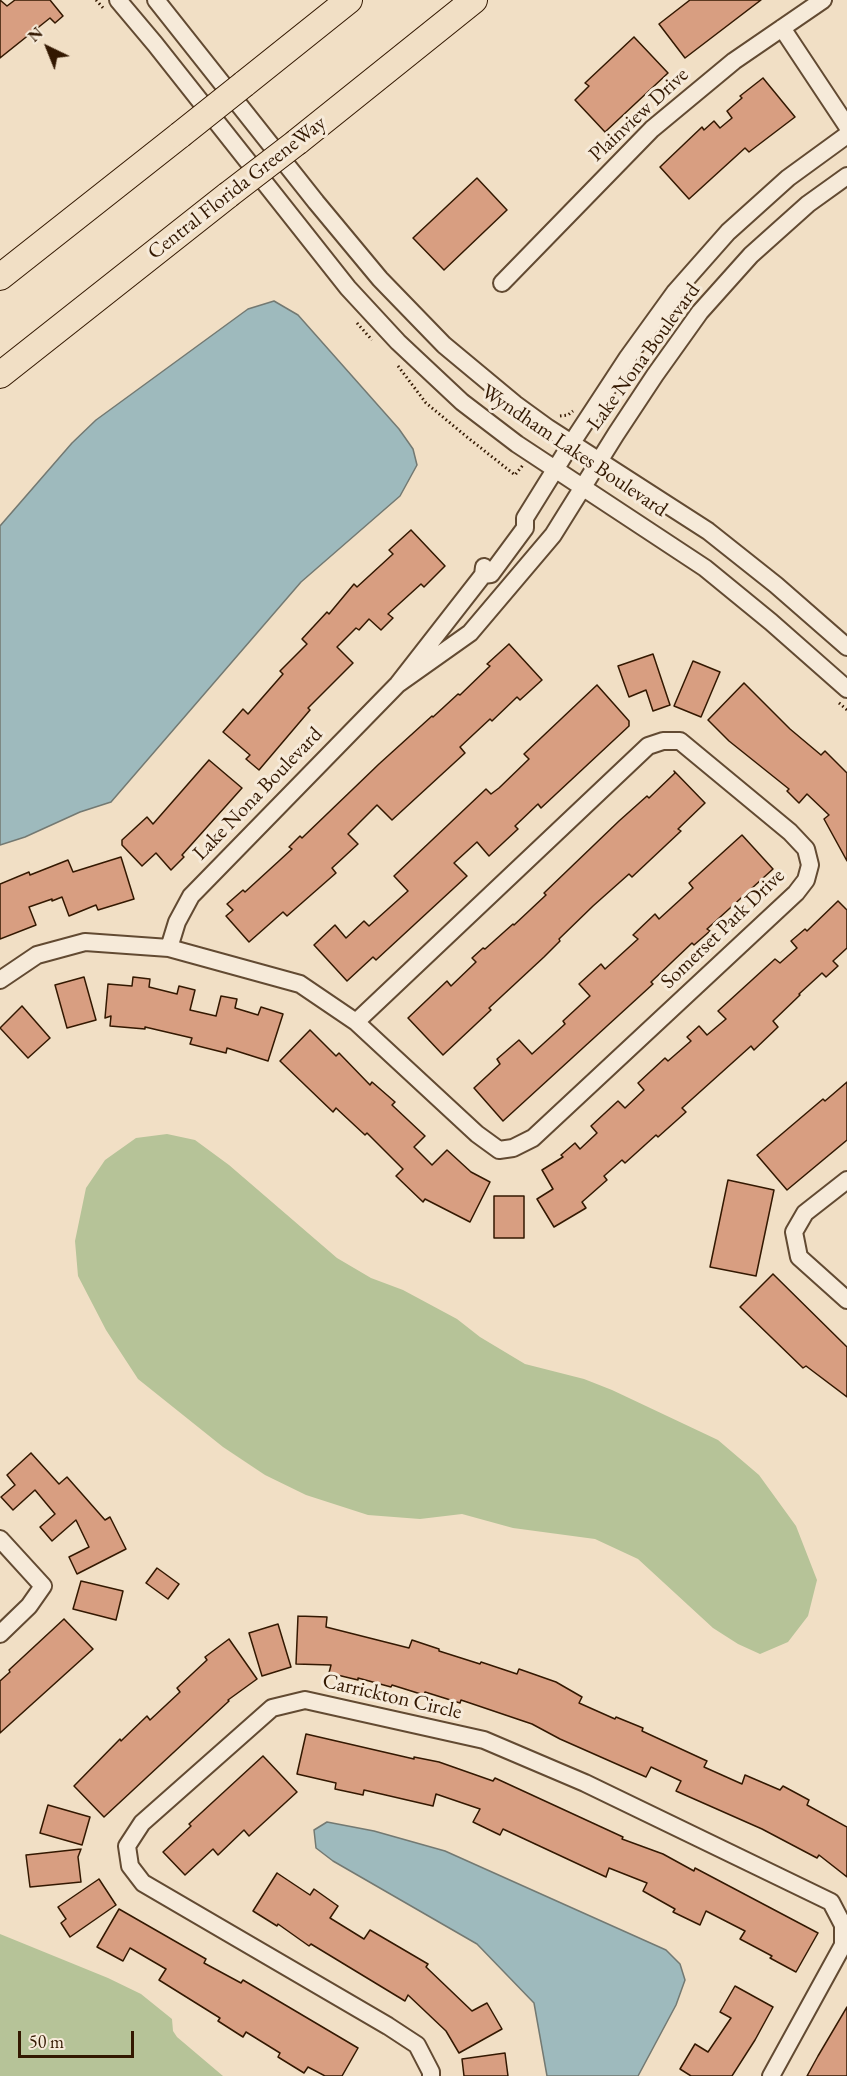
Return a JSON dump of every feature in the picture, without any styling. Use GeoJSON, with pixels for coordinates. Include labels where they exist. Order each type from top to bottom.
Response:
{"type":"FeatureCollection","features":[{"type":"Feature","properties":{"kind":"highway"},"geometry":{"type":"LineString","coordinates":[[0,277],[349,0]]}},
{"type":"Feature","properties":{"kind":"highway","name":"Central Florida GreeneWay"},"geometry":{"type":"LineString","coordinates":[[0,375],[474,0]]}},
{"type":"Feature","properties":{"kind":"street","name":"Wyndham Lakes Boulevard"},"geometry":{"type":"LineString","coordinates":[[118,0],[355,296],[398,342],[462,402],[555,470],[705,568],[771,621],[843,696]]}},
{"type":"Feature","properties":{"kind":"street","name":"Wyndham Lakes Boulevard"},"geometry":{"type":"LineString","coordinates":[[156,0],[380,279],[444,345],[514,404],[598,462],[708,531],[777,585],[847,647]]}},
{"type":"Feature","properties":{"kind":"street","name":"Plainview Drive"},"geometry":{"type":"LineString","coordinates":[[502,283],[652,129],[725,68],[823,0]]}},
{"type":"Feature","properties":{"kind":"street"},"geometry":{"type":"LineString","coordinates":[[782,28],[847,126]]}},
{"type":"Feature","properties":{"kind":"street","name":"Lake Nona Boulevard"},"geometry":{"type":"LineString","coordinates":[[169,948],[177,922],[190,896],[398,684],[483,575],[484,568],[496,559],[516,521],[525,518],[628,357],[675,292],[728,231],[788,178],[847,135]]}},
{"type":"Feature","properties":{"kind":"street","name":"Lake Nona Boulevard"},"geometry":{"type":"LineString","coordinates":[[398,684],[470,633],[554,535],[598,462],[700,312],[751,255],[808,204],[847,176]]}},
{"type":"Feature","properties":{"kind":"street"},"geometry":{"type":"LineString","coordinates":[[496,559],[518,577]]}},
{"type":"Feature","properties":{"kind":"street","name":"Somerset Park Drive"},"geometry":{"type":"LineString","coordinates":[[0,980],[37,955],[85,942],[169,948],[300,984],[356,1022],[477,1134],[499,1150],[513,1148],[533,1138],[795,893],[806,880],[810,865],[806,849],[790,832],[680,741],[663,741],[648,746],[356,1022]]}},
{"type":"Feature","properties":{"kind":"street"},"geometry":{"type":"LineString","coordinates":[[847,1180],[805,1213],[794,1232],[799,1257],[847,1300]]}},
{"type":"Feature","properties":{"kind":"street"},"geometry":{"type":"LineString","coordinates":[[0,1539],[43,1586],[29,1606],[0,1634]]}},
{"type":"Feature","properties":{"kind":"street","name":"Carrickton Circle"},"geometry":{"type":"LineString","coordinates":[[431,2076],[417,2045],[143,1883],[130,1866],[127,1846],[142,1823],[272,1708],[305,1700],[484,1740],[585,1783],[831,1902],[843,1925],[843,1945],[771,2076]]}},
{"type":"Feature","properties":{"kind":"path"},"geometry":{"type":"LineString","coordinates":[[843,696],[847,710]]}},
{"type":"Feature","properties":{"kind":"green space"},"geometry":{"type":"Polygon","coordinates":[[[167,1134],[195,1140],[229,1165],[337,1258],[371,1278],[403,1290],[457,1319],[480,1337],[525,1364],[584,1379],[612,1390],[718,1440],[759,1475],[796,1526],[817,1580],[808,1616],[788,1642],[760,1654],[738,1644],[713,1628],[638,1559],[595,1539],[513,1528],[462,1514],[420,1519],[368,1515],[306,1495],[265,1475],[223,1447],[138,1379],[106,1330],[78,1276],[75,1241],[86,1188],[105,1160],[136,1138],[167,1134]]]}},
{"type":"Feature","properties":{"kind":"green space"},"geometry":{"type":"Polygon","coordinates":[[[0,1934],[108,1978],[141,1994],[172,2019],[173,2031],[177,2037],[223,2076],[0,2076],[0,1934]]]}},
{"type":"Feature","properties":{"kind":"water"},"geometry":{"type":"Polygon","coordinates":[[[274,301],[298,315],[399,429],[413,449],[417,465],[400,496],[301,582],[111,802],[80,812],[25,837],[0,845],[0,526],[72,443],[96,420],[248,309],[274,301]]]}},
{"type":"Feature","properties":{"kind":"water"},"geometry":{"type":"Polygon","coordinates":[[[327,1822],[374,1831],[445,1851],[666,1950],[680,1964],[685,1980],[676,2005],[638,2076],[547,2076],[534,2003],[477,1944],[333,1861],[316,1848],[314,1830],[327,1822]]]}},
{"type":"Feature","properties":{"kind":"building"},"geometry":{"type":"Polygon","coordinates":[[[0,0],[7,6],[15,0],[50,0],[63,16],[55,23],[50,18],[0,58],[0,0]]]}},
{"type":"Feature","properties":{"kind":"building"},"geometry":{"type":"Polygon","coordinates":[[[690,0],[761,0],[685,58],[659,24],[690,0]]]}},
{"type":"Feature","properties":{"kind":"building"},"geometry":{"type":"Polygon","coordinates":[[[634,37],[668,73],[605,132],[575,100],[589,86],[585,83],[634,37]]]}},
{"type":"Feature","properties":{"kind":"building"},"geometry":{"type":"Polygon","coordinates":[[[763,78],[795,117],[749,152],[745,148],[689,199],[660,167],[702,127],[704,130],[714,121],[720,128],[732,118],[727,111],[742,98],[740,96],[763,78]]]}},
{"type":"Feature","properties":{"kind":"building"},"geometry":{"type":"Polygon","coordinates":[[[477,178],[507,210],[444,270],[413,238],[477,178]]]}},
{"type":"Feature","properties":{"kind":"building"},"geometry":{"type":"Polygon","coordinates":[[[411,530],[445,566],[424,587],[421,584],[388,614],[393,618],[381,630],[369,619],[337,647],[353,663],[308,708],[310,710],[259,770],[246,759],[250,755],[223,732],[243,709],[248,714],[283,674],[280,671],[307,644],[302,639],[327,612],[329,614],[354,584],[357,587],[393,554],[389,550],[411,530]]]}},
{"type":"Feature","properties":{"kind":"building"},"geometry":{"type":"Polygon","coordinates":[[[509,644],[542,680],[520,700],[517,697],[492,721],[490,719],[460,747],[465,753],[392,820],[377,805],[348,834],[358,844],[332,868],[336,873],[287,916],[283,912],[249,942],[226,916],[233,910],[227,904],[243,890],[245,892],[292,849],[289,847],[300,836],[302,838],[432,716],[458,694],[460,695],[490,666],[487,664],[509,644]]]}},
{"type":"Feature","properties":{"kind":"building"},"geometry":{"type":"Polygon","coordinates":[[[653,654],[670,705],[653,711],[646,690],[629,697],[618,666],[653,654]]]}},
{"type":"Feature","properties":{"kind":"building"},"geometry":{"type":"Polygon","coordinates":[[[693,661],[720,672],[701,717],[674,706],[693,661]]]}},
{"type":"Feature","properties":{"kind":"building"},"geometry":{"type":"Polygon","coordinates":[[[744,683],[790,729],[821,755],[825,751],[847,773],[847,861],[824,819],[829,815],[807,794],[799,803],[787,791],[789,789],[729,741],[708,720],[744,683]]]}},
{"type":"Feature","properties":{"kind":"building"},"geometry":{"type":"Polygon","coordinates":[[[597,685],[629,721],[629,726],[541,808],[538,804],[515,826],[518,829],[489,856],[477,842],[454,863],[467,876],[376,960],[373,957],[347,981],[314,945],[335,925],[346,938],[364,921],[369,926],[408,891],[394,876],[486,789],[491,794],[499,788],[529,759],[524,754],[597,685]]]}},
{"type":"Feature","properties":{"kind":"building"},"geometry":{"type":"Polygon","coordinates":[[[209,760],[242,788],[171,870],[156,853],[142,866],[122,845],[122,840],[147,817],[153,824],[209,760]]]}},
{"type":"Feature","properties":{"kind":"building"},"geometry":{"type":"Polygon","coordinates":[[[674,771],[705,803],[678,829],[681,831],[632,877],[629,874],[593,906],[544,957],[489,1008],[491,1010],[443,1055],[408,1018],[447,981],[451,986],[476,962],[472,958],[514,925],[546,895],[544,893],[619,821],[647,796],[649,798],[675,773],[674,771]]]}},
{"type":"Feature","properties":{"kind":"building"},"geometry":{"type":"Polygon","coordinates":[[[742,835],[773,869],[707,929],[710,931],[694,945],[692,943],[651,982],[653,984],[503,1121],[474,1088],[500,1064],[497,1059],[519,1040],[532,1054],[565,1024],[563,1021],[590,996],[579,984],[601,964],[605,969],[638,939],[633,935],[655,914],[659,919],[693,888],[689,883],[742,835]]]}},
{"type":"Feature","properties":{"kind":"building"},"geometry":{"type":"Polygon","coordinates":[[[121,857],[134,899],[98,910],[96,905],[69,916],[62,897],[52,901],[52,899],[29,907],[36,925],[0,939],[0,884],[68,860],[73,872],[121,857]]]}},
{"type":"Feature","properties":{"kind":"building"},"geometry":{"type":"Polygon","coordinates":[[[838,901],[847,910],[847,948],[833,961],[838,966],[826,977],[822,973],[799,994],[773,1021],[778,1027],[754,1050],[751,1046],[682,1108],[686,1112],[625,1163],[622,1160],[604,1176],[607,1180],[582,1202],[586,1208],[554,1227],[537,1199],[553,1189],[542,1170],[563,1157],[561,1155],[575,1143],[580,1149],[597,1133],[591,1126],[618,1101],[625,1108],[644,1090],[638,1083],[665,1058],[668,1061],[691,1041],[687,1037],[699,1026],[707,1035],[726,1019],[718,1011],[775,959],[780,963],[797,948],[791,941],[805,929],[807,931],[838,901]]]}},
{"type":"Feature","properties":{"kind":"building"},"geometry":{"type":"Polygon","coordinates":[[[84,977],[96,1020],[67,1028],[55,985],[84,977]]]}},
{"type":"Feature","properties":{"kind":"building"},"geometry":{"type":"Polygon","coordinates":[[[133,977],[150,979],[149,987],[177,994],[179,986],[195,990],[190,1010],[216,1016],[221,996],[237,999],[235,1008],[258,1015],[261,1007],[283,1014],[268,1061],[227,1048],[226,1053],[190,1044],[192,1038],[145,1027],[145,1029],[110,1026],[111,1016],[105,1018],[108,984],[132,986],[133,977]]]}},
{"type":"Feature","properties":{"kind":"building"},"geometry":{"type":"Polygon","coordinates":[[[22,1006],[50,1038],[28,1058],[0,1028],[22,1006]]]}},
{"type":"Feature","properties":{"kind":"building"},"geometry":{"type":"Polygon","coordinates":[[[310,1030],[336,1056],[339,1053],[370,1085],[372,1082],[395,1102],[392,1105],[425,1136],[414,1147],[432,1165],[447,1150],[471,1172],[490,1182],[470,1222],[425,1199],[423,1202],[396,1176],[403,1169],[367,1133],[365,1135],[336,1108],[333,1112],[280,1061],[310,1030]]]}},
{"type":"Feature","properties":{"kind":"building"},"geometry":{"type":"Polygon","coordinates":[[[847,1082],[847,1140],[787,1190],[757,1155],[823,1099],[825,1101],[847,1082]]]}},
{"type":"Feature","properties":{"kind":"building"},"geometry":{"type":"Polygon","coordinates":[[[728,1180],[774,1190],[756,1276],[710,1267],[728,1180]]]}},
{"type":"Feature","properties":{"kind":"building"},"geometry":{"type":"Polygon","coordinates":[[[494,1196],[524,1196],[524,1238],[494,1238],[494,1196]]]}},
{"type":"Feature","properties":{"kind":"building"},"geometry":{"type":"Polygon","coordinates":[[[773,1274],[847,1347],[847,1397],[806,1366],[803,1368],[740,1307],[773,1274]]]}},
{"type":"Feature","properties":{"kind":"building"},"geometry":{"type":"Polygon","coordinates":[[[31,1453],[59,1484],[67,1477],[105,1520],[110,1517],[126,1549],[77,1574],[69,1557],[89,1547],[76,1520],[52,1541],[40,1527],[55,1514],[35,1490],[13,1510],[1,1497],[15,1485],[7,1475],[31,1453]]]}},
{"type":"Feature","properties":{"kind":"building"},"geometry":{"type":"Polygon","coordinates":[[[157,1568],[179,1584],[168,1599],[146,1583],[157,1568]]]}},
{"type":"Feature","properties":{"kind":"building"},"geometry":{"type":"Polygon","coordinates":[[[81,1581],[123,1591],[116,1620],[73,1609],[81,1581]]]}},
{"type":"Feature","properties":{"kind":"building"},"geometry":{"type":"Polygon","coordinates":[[[298,1616],[327,1617],[326,1627],[409,1648],[412,1640],[480,1664],[481,1662],[517,1674],[519,1669],[556,1682],[582,1697],[579,1703],[615,1719],[616,1717],[643,1728],[642,1731],[707,1761],[704,1767],[742,1784],[745,1775],[780,1790],[783,1786],[809,1800],[807,1805],[847,1827],[847,1877],[819,1855],[817,1858],[762,1829],[676,1791],[681,1781],[651,1767],[646,1777],[532,1724],[461,1700],[460,1703],[425,1692],[424,1695],[392,1685],[391,1687],[329,1673],[331,1665],[296,1664],[298,1616]]]}},
{"type":"Feature","properties":{"kind":"building"},"geometry":{"type":"Polygon","coordinates":[[[64,1619],[93,1649],[0,1733],[0,1681],[64,1619]]]}},
{"type":"Feature","properties":{"kind":"building"},"geometry":{"type":"Polygon","coordinates":[[[278,1624],[291,1667],[262,1676],[249,1633],[278,1624]]]}},
{"type":"Feature","properties":{"kind":"building"},"geometry":{"type":"Polygon","coordinates":[[[229,1639],[257,1679],[228,1700],[104,1817],[74,1786],[120,1739],[121,1741],[147,1716],[150,1720],[180,1692],[177,1688],[207,1660],[205,1657],[229,1639]]]}},
{"type":"Feature","properties":{"kind":"building"},"geometry":{"type":"Polygon","coordinates":[[[306,1734],[414,1759],[414,1757],[439,1762],[493,1781],[495,1778],[623,1837],[622,1839],[663,1854],[694,1871],[695,1868],[818,1933],[796,1972],[740,1939],[745,1931],[706,1911],[700,1925],[673,1912],[675,1909],[643,1891],[647,1883],[609,1868],[606,1877],[503,1829],[500,1835],[473,1822],[480,1809],[436,1794],[433,1806],[364,1790],[363,1795],[335,1789],[336,1783],[297,1774],[306,1734]]]}},
{"type":"Feature","properties":{"kind":"building"},"geometry":{"type":"Polygon","coordinates":[[[263,1756],[297,1792],[249,1836],[244,1830],[218,1855],[213,1849],[185,1875],[163,1852],[191,1826],[189,1824],[263,1756]]]}},
{"type":"Feature","properties":{"kind":"building"},"geometry":{"type":"Polygon","coordinates":[[[48,1805],[90,1817],[82,1845],[40,1833],[48,1805]]]}},
{"type":"Feature","properties":{"kind":"building"},"geometry":{"type":"Polygon","coordinates":[[[81,1849],[78,1857],[81,1882],[30,1887],[26,1855],[81,1849]]]}},
{"type":"Feature","properties":{"kind":"building"},"geometry":{"type":"Polygon","coordinates":[[[277,1873],[310,1895],[314,1889],[338,1906],[330,1918],[364,1939],[370,1930],[428,1964],[426,1967],[472,2011],[487,2003],[502,2029],[459,2053],[446,2031],[408,1995],[405,2001],[253,1911],[277,1873]]]}},
{"type":"Feature","properties":{"kind":"building"},"geometry":{"type":"Polygon","coordinates":[[[99,1879],[116,1905],[70,1937],[61,1923],[66,1919],[58,1907],[99,1879]]]}},
{"type":"Feature","properties":{"kind":"building"},"geometry":{"type":"Polygon","coordinates":[[[119,1909],[206,1959],[204,1963],[241,1983],[243,1980],[358,2048],[342,2076],[325,2076],[308,2067],[304,2073],[278,2057],[280,2053],[246,2032],[243,2037],[218,2021],[220,2018],[159,1980],[166,1969],[130,1948],[123,1961],[97,1947],[119,1909]]]}},
{"type":"Feature","properties":{"kind":"building"},"geometry":{"type":"Polygon","coordinates":[[[735,1986],[773,2007],[732,2076],[691,2076],[680,2069],[695,2044],[708,2052],[731,2018],[720,2012],[735,1986]]]}},
{"type":"Feature","properties":{"kind":"building"},"geometry":{"type":"Polygon","coordinates":[[[847,2007],[847,2076],[807,2076],[818,2056],[847,2007]]]}},
{"type":"Feature","properties":{"kind":"building"},"geometry":{"type":"Polygon","coordinates":[[[505,2053],[508,2076],[464,2076],[462,2059],[505,2053]]]}}]}
